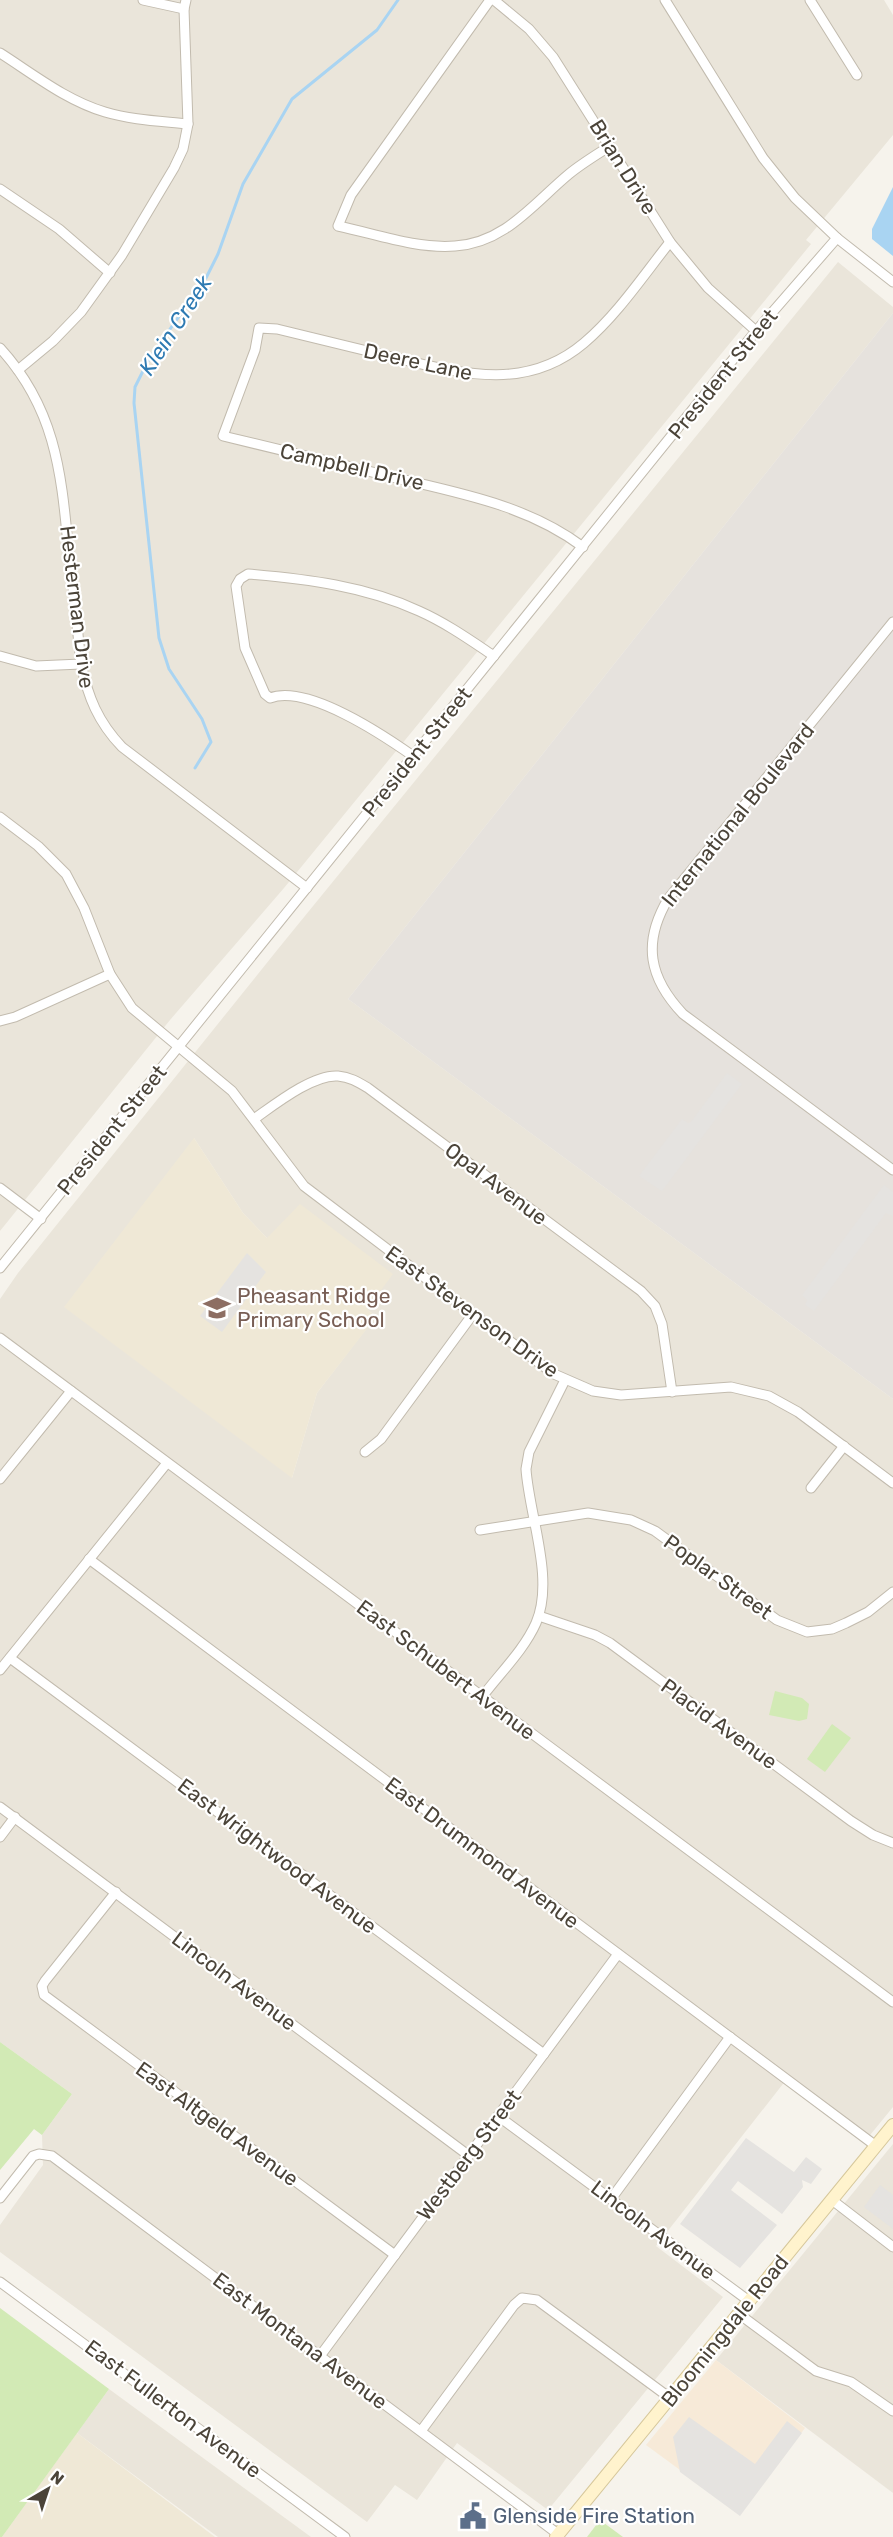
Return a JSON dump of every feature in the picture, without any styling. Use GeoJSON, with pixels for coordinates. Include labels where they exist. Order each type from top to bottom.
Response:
{"type":"FeatureCollection","features":[{"type":"Feature","properties":{"kind":"main road","name":"Bloomingdale Road"},"geometry":{"type":"LineString","coordinates":[[557,2535],[893,2125]]}},
{"type":"Feature","properties":{"kind":"street"},"geometry":{"type":"LineString","coordinates":[[18,370],[70,326],[110,273],[174,168],[183,149],[188,124],[185,4],[143,0]]}},
{"type":"Feature","properties":{"kind":"street"},"geometry":{"type":"LineString","coordinates":[[492,0],[351,195],[338,226],[440,246],[458,246],[488,238],[521,219],[569,174],[610,146]]}},
{"type":"Feature","properties":{"kind":"street","name":"Brian Drive"},"geometry":{"type":"LineString","coordinates":[[492,0],[529,29],[553,57],[670,242],[708,288],[756,332]]}},
{"type":"Feature","properties":{"kind":"street"},"geometry":{"type":"LineString","coordinates":[[665,0],[770,168],[795,198],[837,238],[893,282]]}},
{"type":"Feature","properties":{"kind":"street"},"geometry":{"type":"LineString","coordinates":[[810,0],[857,75]]}},
{"type":"Feature","properties":{"kind":"street"},"geometry":{"type":"LineString","coordinates":[[0,52],[64,94],[87,105],[131,118],[188,124]]}},
{"type":"Feature","properties":{"kind":"street"},"geometry":{"type":"LineString","coordinates":[[0,189],[59,229],[110,273]]}},
{"type":"Feature","properties":{"kind":"street","name":"President Street"},"geometry":{"type":"LineString","coordinates":[[0,1268],[756,332],[837,238]]}},
{"type":"Feature","properties":{"kind":"street","name":"Deere Lane"},"geometry":{"type":"LineString","coordinates":[[259,328],[277,329],[471,375],[505,375],[532,370],[558,360],[584,344],[606,322],[670,242]]}},
{"type":"Feature","properties":{"kind":"street","name":"Campbell Drive"},"geometry":{"type":"LineString","coordinates":[[259,328],[255,350],[223,436],[487,499],[532,516],[583,547]]}},
{"type":"Feature","properties":{"kind":"street","name":"Hesterman Drive"},"geometry":{"type":"LineString","coordinates":[[0,348],[18,370],[43,414],[59,465],[81,664],[93,709],[103,726],[122,747],[306,888]]}},
{"type":"Feature","properties":{"kind":"street"},"geometry":{"type":"LineString","coordinates":[[413,756],[373,729],[342,714],[288,695],[270,698],[265,694],[245,648],[236,586],[240,579],[248,574],[310,580],[362,590],[420,611],[450,627],[494,656]]}},
{"type":"Feature","properties":{"kind":"street","name":"International Boulevard"},"geometry":{"type":"LineString","coordinates":[[893,622],[668,899],[654,928],[651,952],[657,978],[667,997],[683,1014],[893,1170]]}},
{"type":"Feature","properties":{"kind":"street"},"geometry":{"type":"LineString","coordinates":[[0,656],[36,666],[81,664]]}},
{"type":"Feature","properties":{"kind":"street","name":"East Stevenson Drive"},"geometry":{"type":"LineString","coordinates":[[0,816],[39,846],[66,874],[84,908],[110,974],[132,1008],[232,1091],[304,1186],[473,1314],[565,1380],[593,1391],[621,1395],[731,1387],[769,1396],[798,1412],[893,1483]]}},
{"type":"Feature","properties":{"kind":"street"},"geometry":{"type":"LineString","coordinates":[[0,1021],[15,1017],[110,974]]}},
{"type":"Feature","properties":{"kind":"street","name":"Opal Avenue"},"geometry":{"type":"LineString","coordinates":[[254,1119],[318,1080],[335,1076],[353,1079],[368,1088],[640,1291],[654,1306],[662,1324],[672,1392]]}},
{"type":"Feature","properties":{"kind":"street"},"geometry":{"type":"LineString","coordinates":[[0,1188],[41,1218]]}},
{"type":"Feature","properties":{"kind":"street"},"geometry":{"type":"LineString","coordinates":[[365,1452],[381,1439],[473,1314]]}},
{"type":"Feature","properties":{"kind":"street","name":"East Schubert Avenue"},"geometry":{"type":"LineString","coordinates":[[0,1338],[893,2002]]}},
{"type":"Feature","properties":{"kind":"street"},"geometry":{"type":"LineString","coordinates":[[482,1697],[528,1637],[539,1616],[543,1577],[526,1469],[530,1452],[565,1380]]}},
{"type":"Feature","properties":{"kind":"street"},"geometry":{"type":"LineString","coordinates":[[0,1479],[71,1391]]}},
{"type":"Feature","properties":{"kind":"street"},"geometry":{"type":"LineString","coordinates":[[811,1488],[844,1446]]}},
{"type":"Feature","properties":{"kind":"street"},"geometry":{"type":"LineString","coordinates":[[0,1670],[167,1463]]}},
{"type":"Feature","properties":{"kind":"street","name":"Poplar Street"},"geometry":{"type":"LineString","coordinates":[[480,1530],[588,1513],[631,1520],[655,1531],[777,1620],[807,1632],[832,1629],[846,1623],[868,1612],[893,1592]]}},
{"type":"Feature","properties":{"kind":"street","name":"East Drummond Avenue"},"geometry":{"type":"LineString","coordinates":[[89,1559],[876,2146]]}},
{"type":"Feature","properties":{"kind":"street","name":"Placid Avenue"},"geometry":{"type":"LineString","coordinates":[[539,1616],[596,1635],[610,1643],[851,1821],[873,1835],[893,1842]]}},
{"type":"Feature","properties":{"kind":"street","name":"East Wrightwood Avenue"},"geometry":{"type":"LineString","coordinates":[[10,1658],[544,2054]]}},
{"type":"Feature","properties":{"kind":"street","name":"Lincoln Avenue"},"geometry":{"type":"LineString","coordinates":[[0,1807],[468,2155]]}},
{"type":"Feature","properties":{"kind":"street"},"geometry":{"type":"LineString","coordinates":[[0,1837],[15,1818]]}},
{"type":"Feature","properties":{"kind":"street","name":"East Altgeld Avenue"},"geometry":{"type":"LineString","coordinates":[[116,1892],[45,1981],[42,1990],[47,1998],[395,2255]]}},
{"type":"Feature","properties":{"kind":"street","name":"Westberg Street"},"geometry":{"type":"LineString","coordinates":[[320,2356],[618,1954]]}},
{"type":"Feature","properties":{"kind":"street"},"geometry":{"type":"LineString","coordinates":[[611,2199],[730,2037]]}},
{"type":"Feature","properties":{"kind":"street","name":"Lincoln Avenue"},"geometry":{"type":"LineString","coordinates":[[498,2116],[749,2301]]}},
{"type":"Feature","properties":{"kind":"street","name":"East Montana Avenue"},"geometry":{"type":"LineString","coordinates":[[0,2198],[28,2160],[39,2154],[52,2156],[557,2535]]}},
{"type":"Feature","properties":{"kind":"street"},"geometry":{"type":"LineString","coordinates":[[831,2200],[893,2247]]}},
{"type":"Feature","properties":{"kind":"street","name":"East Fullerton Avenue"},"geometry":{"type":"LineString","coordinates":[[0,2282],[345,2537]]}},
{"type":"Feature","properties":{"kind":"street"},"geometry":{"type":"LineString","coordinates":[[421,2431],[514,2305],[522,2298],[537,2300],[670,2398]]}},
{"type":"Feature","properties":{"kind":"street"},"geometry":{"type":"LineString","coordinates":[[739,2314],[816,2371],[857,2385],[893,2411]]}},
{"type":"Feature","properties":{"kind":"shaded area"},"geometry":{"type":"Polygon","coordinates":[[[0,0],[884,0],[893,15],[893,135],[806,240],[811,244],[284,888],[170,1020],[0,1231],[0,0]]]}},
{"type":"Feature","properties":{"kind":"shaded area"},"geometry":{"type":"Polygon","coordinates":[[[838,262],[893,307],[893,313],[348,999],[893,1399],[893,2107],[866,2140],[786,2080],[656,2246],[723,2297],[548,2510],[457,2443],[417,2500],[395,2485],[367,2522],[0,2252],[0,2225],[43,2165],[42,2135],[72,2094],[0,2042],[0,1299],[18,1273],[278,949],[838,262]],[[194,1138],[292,1478],[317,1393],[376,1316],[267,1238],[243,1213],[194,1138]]]}},
{"type":"Feature","properties":{"kind":"shaded area"},"geometry":{"type":"Polygon","coordinates":[[[893,313],[893,1399],[348,999],[893,313]]]}},
{"type":"Feature","properties":{"kind":"shaded area"},"geometry":{"type":"Polygon","coordinates":[[[727,1073],[742,1084],[662,1191],[639,1176],[682,1119],[688,1123],[691,1122],[727,1073]]]}},
{"type":"Feature","properties":{"kind":"shaded area","name":"Pheasant Ridge Primary School"},"geometry":{"type":"Polygon","coordinates":[[[194,1138],[243,1213],[267,1238],[300,1204],[393,1274],[367,1309],[376,1317],[317,1393],[292,1478],[64,1307],[194,1138]]]}},
{"type":"Feature","properties":{"kind":"shaded area"},"geometry":{"type":"Polygon","coordinates":[[[884,1185],[893,1192],[893,1216],[886,1213],[814,1311],[805,1305],[807,1300],[802,1295],[884,1185]]]}},
{"type":"Feature","properties":{"kind":"shaded area"},"geometry":{"type":"Polygon","coordinates":[[[247,1253],[266,1272],[222,1332],[200,1316],[247,1253]]]}},
{"type":"Feature","properties":{"kind":"shaded area"},"geometry":{"type":"Polygon","coordinates":[[[746,2138],[794,2172],[806,2157],[822,2169],[811,2184],[802,2180],[803,2187],[782,2214],[738,2181],[731,2190],[777,2225],[740,2268],[680,2224],[746,2138]]]}},
{"type":"Feature","properties":{"kind":"shaded area"},"geometry":{"type":"Polygon","coordinates":[[[893,2144],[893,2493],[716,2360],[893,2144]]]}},
{"type":"Feature","properties":{"kind":"shaded area"},"geometry":{"type":"Polygon","coordinates":[[[880,2185],[893,2195],[893,2229],[864,2207],[880,2185]]]}},
{"type":"Feature","properties":{"kind":"shaded area"},"geometry":{"type":"Polygon","coordinates":[[[716,2360],[805,2428],[740,2514],[646,2445],[716,2360]]]}},
{"type":"Feature","properties":{"kind":"shaded area"},"geometry":{"type":"Polygon","coordinates":[[[109,2389],[311,2537],[218,2537],[77,2433],[109,2389]]]}},
{"type":"Feature","properties":{"kind":"shaded area"},"geometry":{"type":"Polygon","coordinates":[[[689,2417],[755,2464],[787,2421],[802,2433],[740,2516],[680,2472],[673,2437],[689,2417]]]}},
{"type":"Feature","properties":{"kind":"shaded area"},"geometry":{"type":"Polygon","coordinates":[[[77,2433],[215,2537],[2,2537],[77,2433]]]}},
{"type":"Feature","properties":{"kind":"green space"},"geometry":{"type":"Polygon","coordinates":[[[775,1691],[802,1698],[809,1704],[807,1719],[799,1721],[769,1715],[775,1691]]]}},
{"type":"Feature","properties":{"kind":"green space"},"geometry":{"type":"Polygon","coordinates":[[[832,1724],[851,1738],[825,1772],[807,1759],[832,1724]]]}},
{"type":"Feature","properties":{"kind":"green space"},"geometry":{"type":"Polygon","coordinates":[[[0,2042],[72,2094],[42,2135],[34,2129],[0,2170],[0,2042]]]}},
{"type":"Feature","properties":{"kind":"green space"},"geometry":{"type":"Polygon","coordinates":[[[0,2308],[109,2389],[2,2537],[0,2537],[0,2308]]]}},
{"type":"Feature","properties":{"kind":"green space"},"geometry":{"type":"Polygon","coordinates":[[[600,2520],[623,2537],[587,2537],[600,2520]]]}},
{"type":"Feature","properties":{"kind":"water"},"geometry":{"type":"Polygon","coordinates":[[[893,187],[893,256],[872,239],[872,229],[893,187]]]}},
{"type":"Feature","properties":{"kind":"waterway","name":"Klein Creek"},"geometry":{"type":"LineString","coordinates":[[195,768],[211,742],[202,719],[169,669],[159,638],[134,403],[135,387],[149,359],[206,278],[218,254],[243,184],[292,99],[377,30],[398,0]]}},
{"type":"Feature","properties":{"kind":"place","name":"Pheasant Ridge Primary School"},"geometry":{"type":"Point","coordinates":[217,1308]}},
{"type":"Feature","properties":{"kind":"place","name":"Glenside Fire Station"},"geometry":{"type":"Point","coordinates":[473,2516]}}]}
